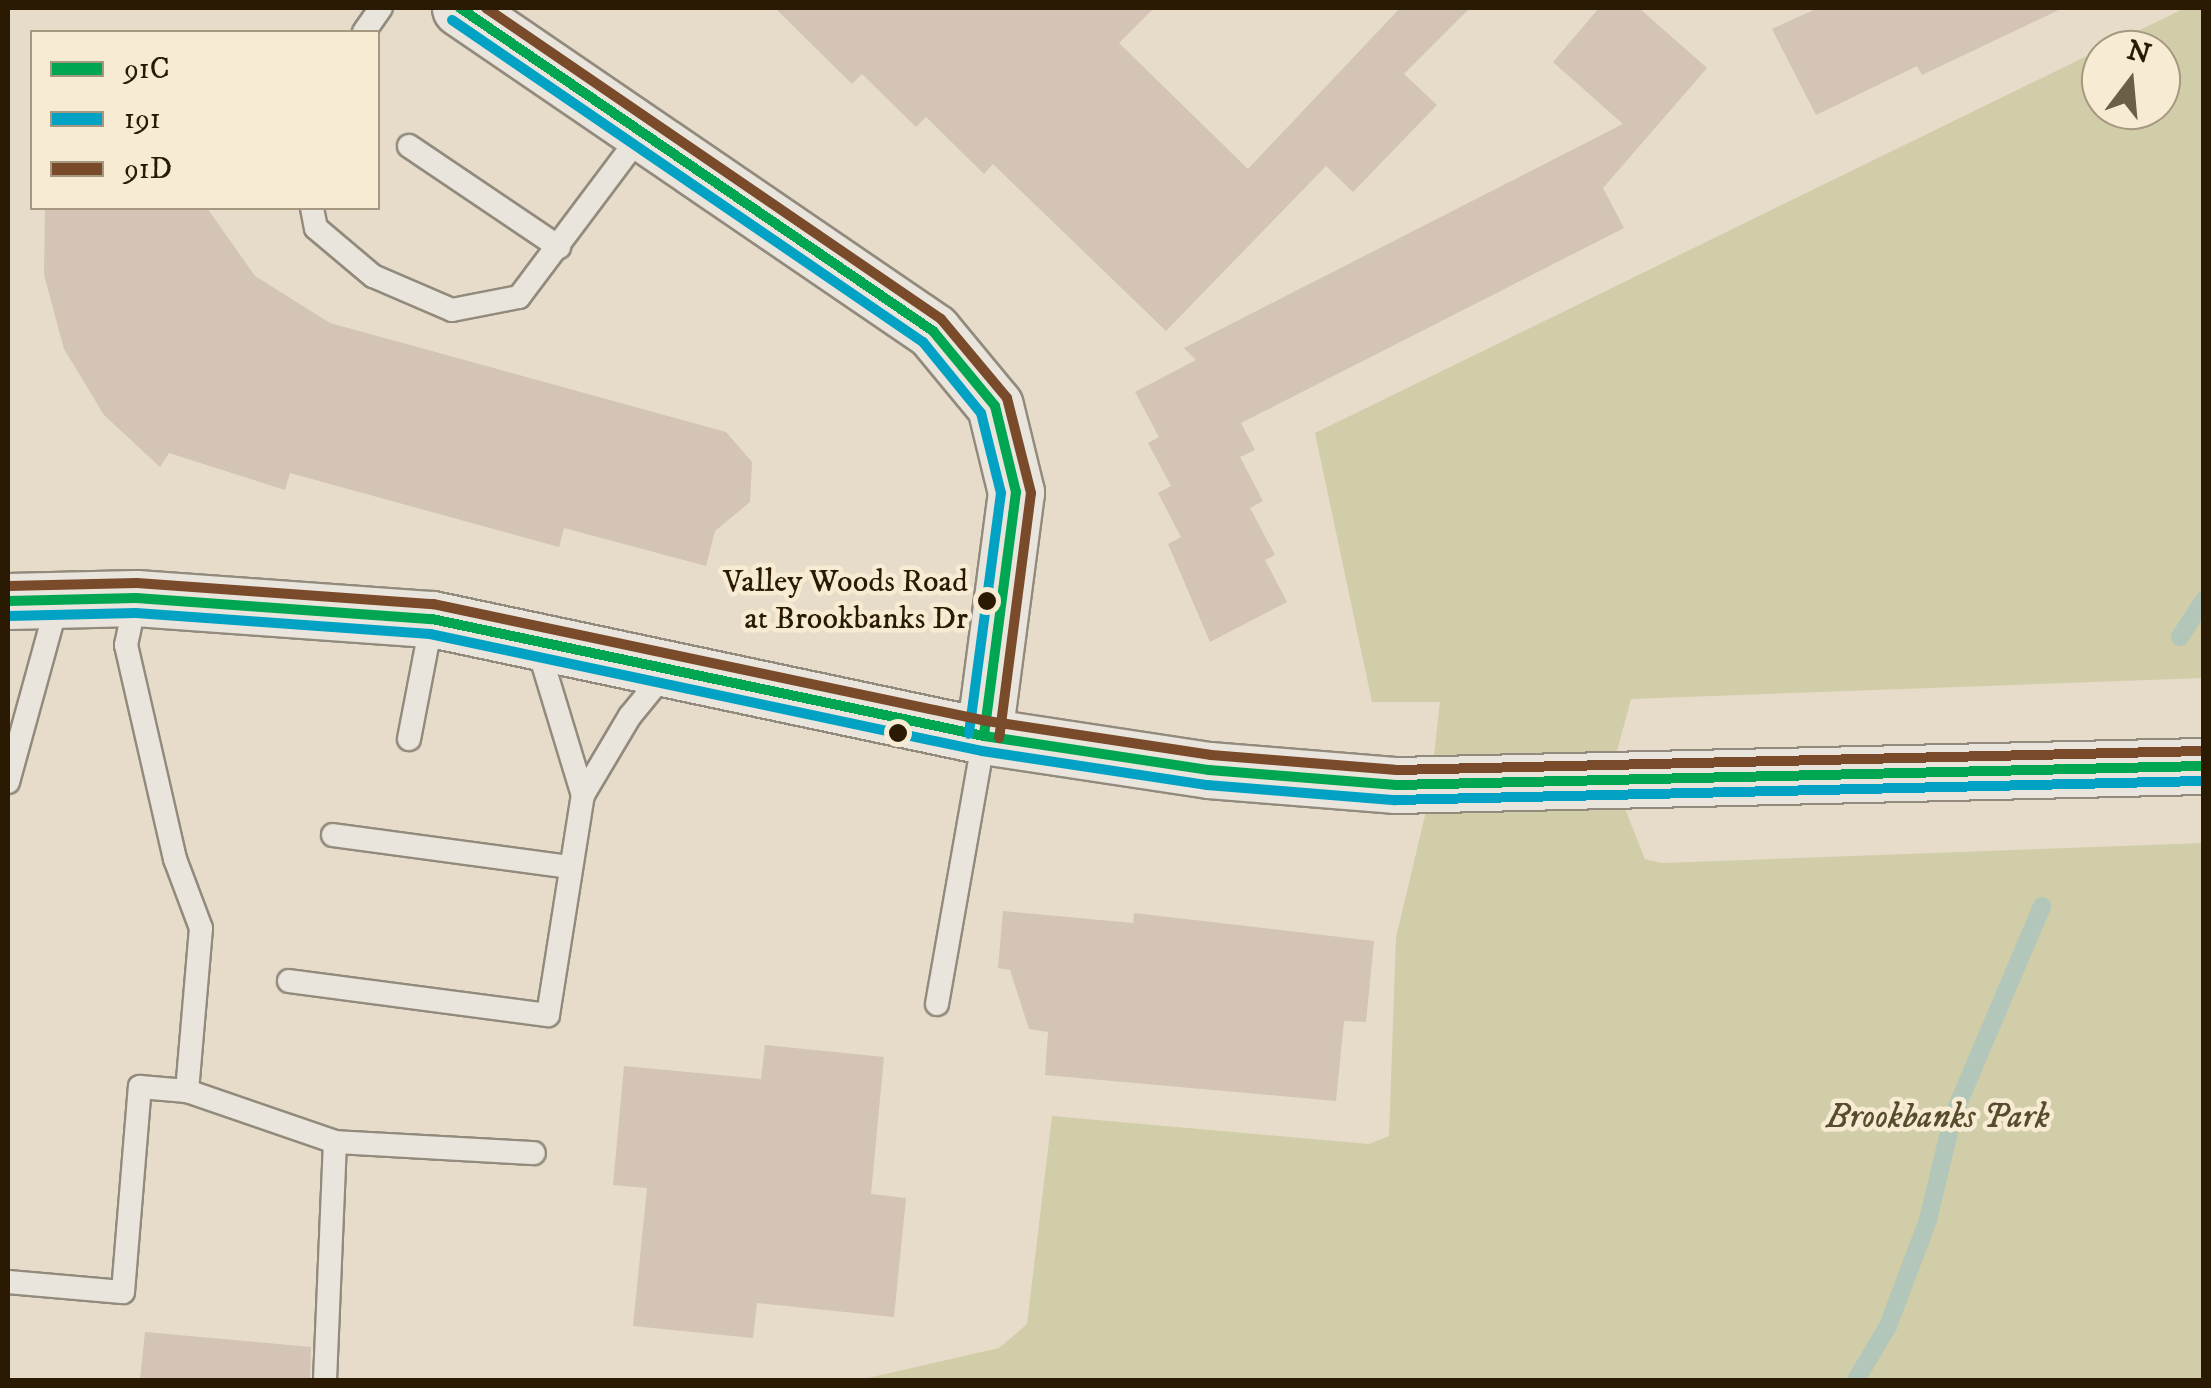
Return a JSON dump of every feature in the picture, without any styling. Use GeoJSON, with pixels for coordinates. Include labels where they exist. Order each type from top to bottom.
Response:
{"type":"FeatureCollection","features":[{"type":"Feature","properties":{"kind":"street"},"geometry":{"type":"LineString","coordinates":[[460,8],[933,330],[995,406],[1016,492],[984,736]]}},
{"type":"Feature","properties":{"kind":"street"},"geometry":{"type":"LineString","coordinates":[[33,600],[136,598],[432,618],[984,736],[1209,770],[1396,785],[2204,766]]}},
{"type":"Feature","properties":{"kind":"lane"},"geometry":{"type":"LineString","coordinates":[[365,30],[381,8]]}},
{"type":"Feature","properties":{"kind":"lane"},"geometry":{"type":"LineString","coordinates":[[312,210],[316,228],[373,276],[452,310],[519,298],[643,132]]}},
{"type":"Feature","properties":{"kind":"lane"},"geometry":{"type":"LineString","coordinates":[[409,146],[559,247]]}},
{"type":"Feature","properties":{"kind":"lane"},"geometry":{"type":"LineString","coordinates":[[136,598],[126,645],[175,858],[201,928],[187,1091]]}},
{"type":"Feature","properties":{"kind":"lane"},"geometry":{"type":"LineString","coordinates":[[8,782],[33,600]]}},
{"type":"Feature","properties":{"kind":"lane"},"geometry":{"type":"LineString","coordinates":[[409,739],[432,618]]}},
{"type":"Feature","properties":{"kind":"lane"},"geometry":{"type":"LineString","coordinates":[[536,641],[583,795]]}},
{"type":"Feature","properties":{"kind":"lane"},"geometry":{"type":"LineString","coordinates":[[288,980],[548,1015],[583,795],[630,716],[669,669]]}},
{"type":"Feature","properties":{"kind":"lane"},"geometry":{"type":"LineString","coordinates":[[937,1004],[984,736]]}},
{"type":"Feature","properties":{"kind":"lane"},"geometry":{"type":"LineString","coordinates":[[333,834],[570,868]]}},
{"type":"Feature","properties":{"kind":"lane"},"geometry":{"type":"LineString","coordinates":[[8,1282],[123,1292],[140,1087],[187,1091],[335,1142],[534,1152]]}},
{"type":"Feature","properties":{"kind":"lane"},"geometry":{"type":"LineString","coordinates":[[325,1380],[335,1142]]}},
{"type":"Feature","properties":{"kind":"green space","name":"Brookbanks Park"},"geometry":{"type":"Polygon","coordinates":[[[2185,8],[2203,8],[2203,678],[1631,699],[1611,774],[1645,859],[1662,863],[2203,843],[2203,1380],[859,1380],[999,1348],[1027,1324],[1052,1116],[1369,1144],[1389,1136],[1396,937],[1429,799],[1440,702],[1372,702],[1315,433],[2081,59],[2081,130],[2181,130],[2181,30],[2140,30],[2185,8]]]}},
{"type":"Feature","properties":{"kind":"building"},"geometry":{"type":"Polygon","coordinates":[[[775,8],[1154,8],[1119,43],[1248,169],[1400,8],[1470,8],[1404,74],[1437,105],[1353,192],[1326,166],[1166,331],[993,164],[984,174],[926,117],[916,127],[862,74],[852,84],[775,8]]]}},
{"type":"Feature","properties":{"kind":"building"},"geometry":{"type":"Polygon","coordinates":[[[1599,8],[1639,8],[1707,68],[1603,188],[1624,228],[1241,423],[1255,450],[1240,457],[1263,501],[1250,508],[1275,555],[1265,560],[1287,602],[1210,642],[1168,544],[1181,537],[1158,493],[1171,486],[1148,443],[1159,437],[1135,392],[1196,360],[1184,348],[1623,124],[1553,62],[1599,8]]]}},
{"type":"Feature","properties":{"kind":"building"},"geometry":{"type":"Polygon","coordinates":[[[1818,8],[2063,8],[1922,75],[1917,66],[1816,115],[1772,29],[1818,8]]]}},
{"type":"Feature","properties":{"kind":"building"},"geometry":{"type":"Polygon","coordinates":[[[45,210],[208,210],[255,276],[330,323],[726,432],[752,462],[750,502],[715,531],[706,566],[564,528],[559,547],[290,473],[285,490],[169,453],[160,467],[104,415],[64,349],[44,275],[45,210]]]}},
{"type":"Feature","properties":{"kind":"building"},"geometry":{"type":"Polygon","coordinates":[[[1003,911],[1133,923],[1134,913],[1374,941],[1366,1022],[1344,1021],[1336,1101],[1045,1075],[1048,1032],[1029,1029],[1010,970],[998,968],[1003,911]]]}},
{"type":"Feature","properties":{"kind":"building"},"geometry":{"type":"Polygon","coordinates":[[[765,1045],[884,1057],[871,1194],[906,1198],[894,1317],[757,1303],[753,1338],[633,1326],[647,1188],[613,1185],[624,1066],[761,1079],[765,1045]]]}},
{"type":"Feature","properties":{"kind":"building"},"geometry":{"type":"Polygon","coordinates":[[[145,1332],[311,1347],[310,1380],[140,1380],[145,1332]]]}},
{"type":"Feature","properties":{"kind":"waterway"},"geometry":{"type":"LineString","coordinates":[[2180,637],[2204,600]]}},
{"type":"Feature","properties":{"kind":"waterway"},"geometry":{"type":"LineString","coordinates":[[1856,1380],[1888,1326],[1928,1220],[1953,1116],[2042,906]]}},
{"type":"Feature","properties":{"kind":"transit line","name":"91C"},"geometry":{"type":"LineString","coordinates":[[460,8],[933,331],[995,406],[1016,492],[984,736]]}},
{"type":"Feature","properties":{"kind":"transit line","name":"91D"},"geometry":{"type":"LineString","coordinates":[[486,8],[941,319],[1007,398],[1031,493],[999,738]]}},
{"type":"Feature","properties":{"kind":"transit line","name":"191"},"geometry":{"type":"LineString","coordinates":[[452,20],[923,342],[981,413],[1001,493],[969,734]]}},
{"type":"Feature","properties":{"kind":"transit line","name":"91D"},"geometry":{"type":"LineString","coordinates":[[8,586],[137,583],[433,604],[987,721],[1211,755],[1396,770],[2204,751]]}},
{"type":"Feature","properties":{"kind":"transit line","name":"91C"},"geometry":{"type":"LineString","coordinates":[[8,601],[136,598],[432,619],[984,736],[1209,770],[1396,785],[2204,766]]}},
{"type":"Feature","properties":{"kind":"transit line","name":"191"},"geometry":{"type":"LineString","coordinates":[[8,616],[136,613],[430,634],[982,751],[1207,785],[1395,800],[2204,781]]}},
{"type":"Feature","properties":{"kind":"place","name":"Valley Woods Road at Brookbanks Dr"},"geometry":{"type":"Point","coordinates":[987,601]}}]}
